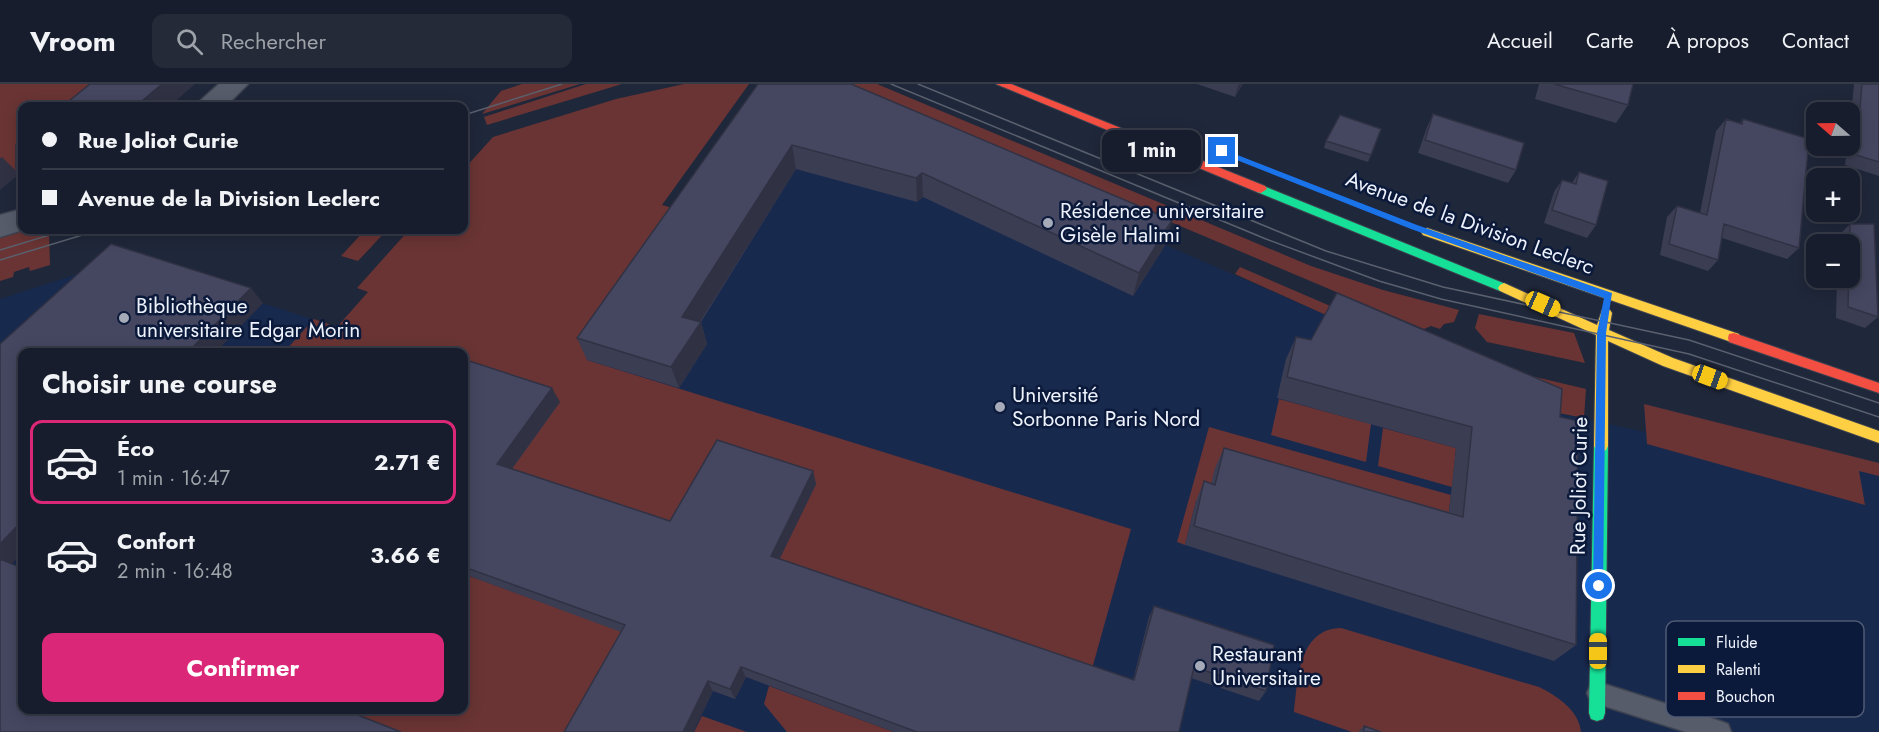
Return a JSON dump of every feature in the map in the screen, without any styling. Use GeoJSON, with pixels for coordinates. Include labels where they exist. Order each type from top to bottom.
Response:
{"type":"FeatureCollection","features":[{"type":"Feature","properties":{"kind":"street"},"geometry":{"type":"LineString","coordinates":[[215,102],[235,84]]}},
{"type":"Feature","properties":{"kind":"street","name":"Avenue de la Division Leclerc"},"geometry":{"type":"LineString","coordinates":[[1001,84],[1485,279],[1668,362],[1879,437]]}},
{"type":"Feature","properties":{"kind":"street"},"geometry":{"type":"LineString","coordinates":[[0,226],[18,220]]}},
{"type":"Feature","properties":{"kind":"street","name":"Avenue de la Division Leclerc"},"geometry":{"type":"LineString","coordinates":[[1414,227],[1879,388]]}},
{"type":"Feature","properties":{"kind":"street","name":"Rue Joliot Curie"},"geometry":{"type":"LineString","coordinates":[[1598,712],[1602,331],[1609,296]]}},
{"type":"Feature","properties":{"kind":"lane"},"geometry":{"type":"LineString","coordinates":[[1598,712],[1720,732]]}},
{"type":"Feature","properties":{"kind":"shaded area"},"geometry":{"type":"Polygon","coordinates":[[[0,84],[126,84],[104,102],[18,102],[18,171],[0,171],[0,84]]]}},
{"type":"Feature","properties":{"kind":"shaded area"},"geometry":{"type":"Polygon","coordinates":[[[522,84],[580,84],[482,114],[501,91],[522,84]]]}},
{"type":"Feature","properties":{"kind":"shaded area"},"geometry":{"type":"Polygon","coordinates":[[[586,84],[622,84],[487,125],[484,117],[586,84]]]}},
{"type":"Feature","properties":{"kind":"shaded area"},"geometry":{"type":"Polygon","coordinates":[[[684,84],[749,84],[662,205],[689,213],[587,360],[1131,529],[1090,676],[775,568],[816,484],[676,533],[506,477],[468,398],[468,348],[288,348],[314,319],[337,327],[368,292],[357,288],[405,234],[468,234],[468,165],[493,137],[616,99],[684,84]]]}},
{"type":"Feature","properties":{"kind":"shaded area","name":"Université Sorbonne Paris Nord"},"geometry":{"type":"Polygon","coordinates":[[[779,84],[921,138],[1543,410],[1645,432],[1644,404],[1879,463],[1879,732],[0,732],[0,299],[124,259],[337,327],[369,292],[587,360],[779,84]]]}},
{"type":"Feature","properties":{"kind":"shaded area"},"geometry":{"type":"Polygon","coordinates":[[[844,84],[877,84],[1311,266],[1383,290],[1459,310],[1454,322],[1444,324],[1440,329],[1431,326],[1424,329],[844,84]]]}},
{"type":"Feature","properties":{"kind":"shaded area"},"geometry":{"type":"Polygon","coordinates":[[[0,231],[18,231],[18,234],[49,234],[50,265],[30,271],[29,267],[14,272],[13,277],[0,281],[0,231]]]}},
{"type":"Feature","properties":{"kind":"shaded area"},"geometry":{"type":"Polygon","coordinates":[[[361,234],[383,234],[358,261],[341,256],[361,234]]]}},
{"type":"Feature","properties":{"kind":"shaded area"},"geometry":{"type":"Polygon","coordinates":[[[1240,267],[1379,327],[1326,315],[1235,274],[1240,267]]]}},
{"type":"Feature","properties":{"kind":"shaded area"},"geometry":{"type":"Polygon","coordinates":[[[1479,314],[1574,333],[1585,363],[1487,342],[1475,328],[1479,314]]]}},
{"type":"Feature","properties":{"kind":"shaded area"},"geometry":{"type":"Polygon","coordinates":[[[1481,364],[1586,389],[1584,418],[1543,410],[1481,364]]]}},
{"type":"Feature","properties":{"kind":"shaded area"},"geometry":{"type":"Polygon","coordinates":[[[1279,399],[1371,424],[1366,462],[1271,435],[1279,399]]]}},
{"type":"Feature","properties":{"kind":"shaded area"},"geometry":{"type":"Polygon","coordinates":[[[1644,404],[1879,463],[1879,476],[1859,471],[1865,505],[1647,444],[1644,404]]]}},
{"type":"Feature","properties":{"kind":"shaded area"},"geometry":{"type":"Polygon","coordinates":[[[1209,427],[1451,495],[1446,535],[1196,501],[1185,545],[1177,542],[1209,427]]]}},
{"type":"Feature","properties":{"kind":"shaded area"},"geometry":{"type":"Polygon","coordinates":[[[1383,428],[1456,448],[1452,487],[1378,466],[1383,428]]]}},
{"type":"Feature","properties":{"kind":"shaded area"},"geometry":{"type":"Polygon","coordinates":[[[468,575],[632,635],[578,732],[391,732],[346,714],[468,714],[468,575]]]}},
{"type":"Feature","properties":{"kind":"shaded area"},"geometry":{"type":"Polygon","coordinates":[[[1341,628],[1539,687],[1560,699],[1572,710],[1581,732],[1352,732],[1294,712],[1299,672],[1308,647],[1316,637],[1327,631],[1341,628]]]}},
{"type":"Feature","properties":{"kind":"shaded area"},"geometry":{"type":"Polygon","coordinates":[[[769,686],[894,732],[787,732],[764,704],[769,686]]]}},
{"type":"Feature","properties":{"kind":"shaded area"},"geometry":{"type":"Polygon","coordinates":[[[702,716],[747,732],[694,732],[702,716]]]}},
{"type":"Feature","properties":{"kind":"building"},"geometry":{"type":"Polygon","coordinates":[[[90,84],[162,84],[141,102],[68,102],[90,84]]]}},
{"type":"Feature","properties":{"kind":"building","name":"Résidence universitaire Gisèle Halimi"},"geometry":{"type":"Polygon","coordinates":[[[758,84],[851,84],[1172,220],[1139,273],[922,173],[916,178],[792,145],[682,317],[701,322],[671,367],[577,338],[758,84]]]}},
{"type":"Feature","properties":{"kind":"building"},"geometry":{"type":"Polygon","coordinates":[[[1554,84],[1633,84],[1628,105],[1554,84]]]}},
{"type":"Feature","properties":{"kind":"building"},"geometry":{"type":"Polygon","coordinates":[[[1862,84],[1879,84],[1879,162],[1859,156],[1862,84]]]}},
{"type":"Feature","properties":{"kind":"building"},"geometry":{"type":"Polygon","coordinates":[[[1433,114],[1524,143],[1516,170],[1425,140],[1433,114]]]}},
{"type":"Feature","properties":{"kind":"building"},"geometry":{"type":"Polygon","coordinates":[[[1340,115],[1381,129],[1371,155],[1326,141],[1340,115]]]}},
{"type":"Feature","properties":{"kind":"building"},"geometry":{"type":"Polygon","coordinates":[[[1726,119],[1742,124],[1743,119],[1806,138],[1807,156],[1799,248],[1724,224],[1718,260],[1669,244],[1677,206],[1707,215],[1726,119]]]}},
{"type":"Feature","properties":{"kind":"building"},"geometry":{"type":"Polygon","coordinates":[[[18,143],[18,175],[16,176],[16,145],[18,143]]]}},
{"type":"Feature","properties":{"kind":"building"},"geometry":{"type":"Polygon","coordinates":[[[1579,172],[1608,181],[1596,225],[1552,210],[1562,180],[1576,184],[1579,172]]]}},
{"type":"Feature","properties":{"kind":"building"},"geometry":{"type":"Polygon","coordinates":[[[1850,224],[1874,224],[1878,317],[1848,307],[1848,288],[1860,288],[1860,234],[1850,234],[1850,224]]]}},
{"type":"Feature","properties":{"kind":"building","name":"Bibliothèque universitaire Edgar Morin"},"geometry":{"type":"Polygon","coordinates":[[[111,244],[251,288],[192,348],[18,348],[18,525],[0,544],[0,344],[111,244]]]}},
{"type":"Feature","properties":{"kind":"building"},"geometry":{"type":"Polygon","coordinates":[[[1337,293],[1562,389],[1560,417],[1578,421],[1576,645],[1194,526],[1204,481],[1215,485],[1224,448],[1463,517],[1472,427],[1287,377],[1296,337],[1311,340],[1337,293]]]}},
{"type":"Feature","properties":{"kind":"building"},"geometry":{"type":"Polygon","coordinates":[[[468,361],[552,388],[497,464],[670,521],[717,440],[813,471],[771,556],[1134,680],[1154,606],[1274,645],[1266,691],[1194,667],[1179,732],[917,732],[741,667],[730,689],[708,681],[683,732],[564,732],[625,625],[468,568],[468,361]]]}},
{"type":"Feature","properties":{"kind":"building"},"geometry":{"type":"Polygon","coordinates":[[[0,559],[18,566],[18,714],[355,714],[401,732],[0,732],[0,559]]]}},
{"type":"Feature","properties":{"kind":"building"},"geometry":{"type":"Polygon","coordinates":[[[1364,726],[1381,732],[1364,732],[1364,726]]]}},
{"type":"Feature","properties":{"kind":"tram line"},"geometry":{"type":"LineString","coordinates":[[468,114],[562,84]]}},
{"type":"Feature","properties":{"kind":"tram line"},"geometry":{"type":"LineString","coordinates":[[891,84],[1266,239],[1379,281],[1441,299],[1689,354],[1879,417]]}},
{"type":"Feature","properties":{"kind":"tram line"},"geometry":{"type":"LineString","coordinates":[[918,84],[1326,251],[1443,287],[1689,340],[1879,403]]}},
{"type":"Feature","properties":{"kind":"tram line"},"geometry":{"type":"LineString","coordinates":[[0,250],[53,234]]}},
{"type":"Feature","properties":{"kind":"tram line"},"geometry":{"type":"LineString","coordinates":[[0,260],[86,234]]}},
{"type":"Feature","properties":{"kind":"traffic: fast"},"geometry":{"type":"LineString","coordinates":[[1261,189],[1504,288]]}},
{"type":"Feature","properties":{"kind":"traffic: fast"},"geometry":{"type":"LineString","coordinates":[[1597,713],[1601,446]]}},
{"type":"Feature","properties":{"kind":"traffic: slow"},"geometry":{"type":"LineString","coordinates":[[1427,232],[1734,338]]}},
{"type":"Feature","properties":{"kind":"traffic: slow"},"geometry":{"type":"LineString","coordinates":[[1504,288],[1668,362],[1879,437]]}},
{"type":"Feature","properties":{"kind":"traffic: slow"},"geometry":{"type":"LineString","coordinates":[[1601,446],[1602,333],[1606,313]]}},
{"type":"Feature","properties":{"kind":"traffic: jam"},"geometry":{"type":"LineString","coordinates":[[1001,84],[1261,189]]}},
{"type":"Feature","properties":{"kind":"traffic: jam"},"geometry":{"type":"LineString","coordinates":[[1734,338],[1879,388]]}},
{"type":"Feature","properties":{"kind":"place","name":"Résidence universitaire Gisèle Halimi"},"geometry":{"type":"Point","coordinates":[1048,223]}},
{"type":"Feature","properties":{"kind":"place","name":"Bibliothèque universitaire Edgar Morin"},"geometry":{"type":"Point","coordinates":[124,318]}},
{"type":"Feature","properties":{"kind":"place","name":"Université Sorbonne Paris Nord"},"geometry":{"type":"Point","coordinates":[1000,407]}},
{"type":"Feature","properties":{"kind":"place","name":"Restaurant Universitaire"},"geometry":{"type":"Point","coordinates":[1200,666]}},
{"type":"Feature","properties":{"kind":"route"},"geometry":{"type":"LineString","coordinates":[[1222,151],[1414,227],[1609,296],[1602,333],[1599,586]]}}]}
